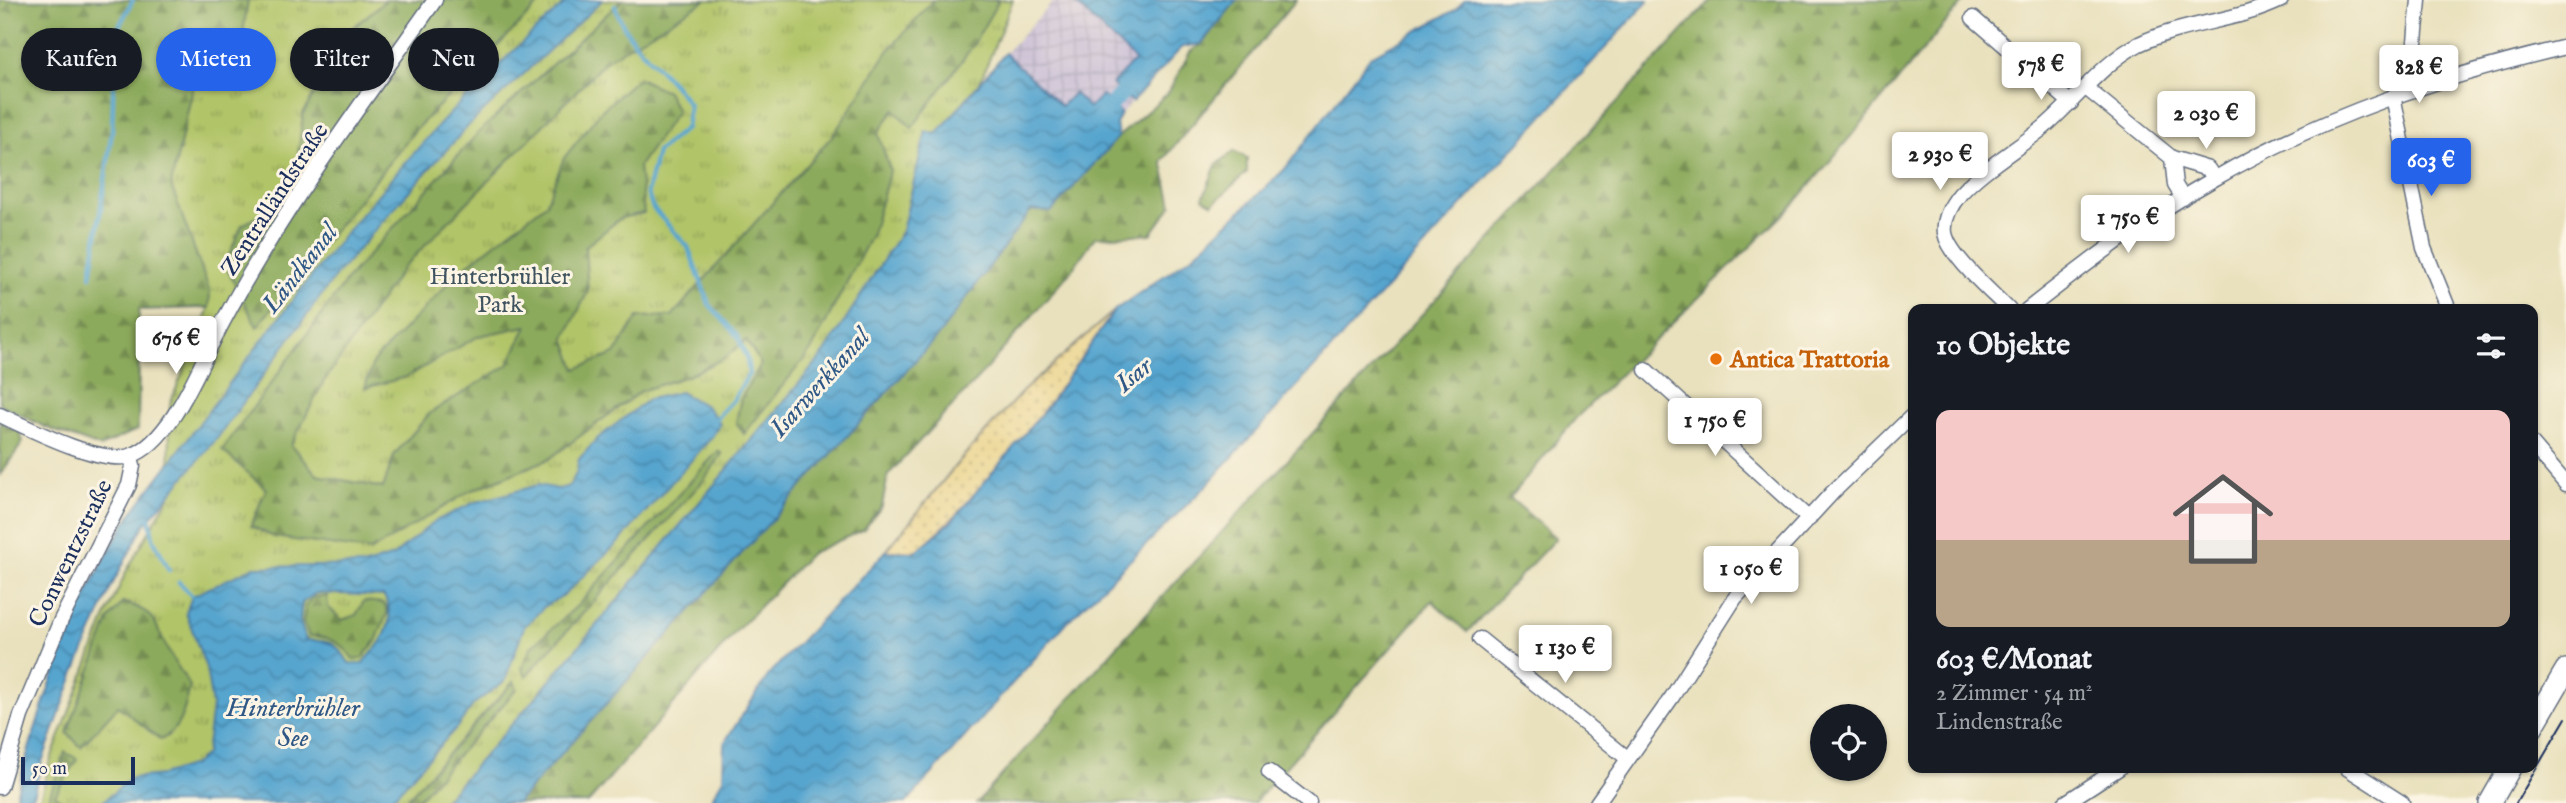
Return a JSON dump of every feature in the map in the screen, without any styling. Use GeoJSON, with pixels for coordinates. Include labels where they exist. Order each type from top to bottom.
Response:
{"type":"FeatureCollection","features":[{"type":"Feature","properties":{"kind":"main road"},"geometry":{"type":"LineString","coordinates":[[2538,718],[2566,670]]}},
{"type":"Feature","properties":{"kind":"main road"},"geometry":{"type":"LineString","coordinates":[[2490,803],[2507,773]]}},
{"type":"Feature","properties":{"kind":"street","name":"Zentralländstraße"},"geometry":{"type":"LineString","coordinates":[[131,456],[150,444],[175,412],[278,229],[435,0]]}},
{"type":"Feature","properties":{"kind":"street"},"geometry":{"type":"LineString","coordinates":[[2003,304],[1953,250],[1946,236],[1945,222],[1949,209],[1960,194],[2132,48],[2169,30],[2261,10],[2281,0]]}},
{"type":"Feature","properties":{"kind":"street"},"geometry":{"type":"LineString","coordinates":[[2419,0],[2416,76],[2419,86]]}},
{"type":"Feature","properties":{"kind":"street"},"geometry":{"type":"LineString","coordinates":[[1973,18],[2070,103]]}},
{"type":"Feature","properties":{"kind":"street"},"geometry":{"type":"LineString","coordinates":[[2034,304],[2115,243],[2214,178],[2310,130],[2419,86],[2566,47]]}},
{"type":"Feature","properties":{"kind":"street"},"geometry":{"type":"LineString","coordinates":[[2086,88],[2172,158],[2208,169],[2214,178]]}},
{"type":"Feature","properties":{"kind":"street"},"geometry":{"type":"LineString","coordinates":[[2393,96],[2424,248],[2447,304]]}},
{"type":"Feature","properties":{"kind":"street"},"geometry":{"type":"LineString","coordinates":[[2172,158],[2175,185],[2183,198]]}},
{"type":"Feature","properties":{"kind":"street"},"geometry":{"type":"LineString","coordinates":[[1646,370],[1809,519]]}},
{"type":"Feature","properties":{"kind":"street"},"geometry":{"type":"LineString","coordinates":[[0,415],[102,456],[131,456]]}},
{"type":"Feature","properties":{"kind":"street"},"geometry":{"type":"LineString","coordinates":[[1597,803],[1672,697],[1735,598],[1908,420]]}},
{"type":"Feature","properties":{"kind":"street"},"geometry":{"type":"LineString","coordinates":[[2538,451],[2566,484]]}},
{"type":"Feature","properties":{"kind":"street","name":"Conwentzstraße"},"geometry":{"type":"LineString","coordinates":[[0,787],[21,716],[69,601],[129,485],[133,466],[131,456]]}},
{"type":"Feature","properties":{"kind":"street"},"geometry":{"type":"LineString","coordinates":[[1480,639],[1627,758]]}},
{"type":"Feature","properties":{"kind":"street"},"geometry":{"type":"LineString","coordinates":[[1269,772],[1309,803]]}},
{"type":"Feature","properties":{"kind":"street"},"geometry":{"type":"LineString","coordinates":[[2065,803],[2111,773]]}},
{"type":"Feature","properties":{"kind":"street"},"geometry":{"type":"LineString","coordinates":[[2355,773],[2402,803]]}},
{"type":"Feature","properties":{"kind":"shaded area"},"geometry":{"type":"Polygon","coordinates":[[[1055,0],[1072,0],[1135,60],[1112,84],[1132,102],[1121,114],[1102,96],[1090,108],[1061,106],[1005,53],[1055,0]]]}},
{"type":"Feature","properties":{"kind":"green space","name":"Hinterbrühler Park"},"geometry":{"type":"Polygon","coordinates":[[[0,0],[1013,0],[980,82],[936,134],[926,132],[902,231],[823,355],[537,696],[442,803],[39,803],[49,764],[107,614],[127,570],[169,497],[170,404],[209,308],[139,310],[138,429],[100,447],[45,427],[0,404],[0,0]]]}},
{"type":"Feature","properties":{"kind":"green space"},"geometry":{"type":"Polygon","coordinates":[[[0,0],[248,0],[244,28],[156,28],[156,91],[192,91],[171,185],[210,292],[209,307],[139,310],[138,429],[100,447],[45,427],[0,404],[0,0]]]}},
{"type":"Feature","properties":{"kind":"green space"},"geometry":{"type":"Polygon","coordinates":[[[386,0],[543,0],[499,45],[499,28],[408,28],[408,91],[453,91],[416,129],[257,327],[225,265],[242,225],[259,216],[296,173],[303,114],[316,91],[394,91],[394,28],[352,28],[386,0]]]}},
{"type":"Feature","properties":{"kind":"green space"},"geometry":{"type":"Polygon","coordinates":[[[622,0],[706,0],[608,59],[403,268],[324,381],[291,445],[317,475],[383,488],[394,455],[430,413],[508,365],[527,326],[479,336],[406,377],[365,388],[373,362],[463,268],[546,204],[564,158],[601,111],[638,78],[667,91],[677,111],[639,166],[644,213],[621,218],[585,247],[588,291],[565,338],[576,369],[615,354],[638,317],[672,316],[834,134],[888,51],[933,0],[999,0],[972,47],[912,128],[894,110],[878,133],[890,170],[872,234],[812,349],[744,434],[736,422],[741,398],[761,364],[746,340],[726,357],[690,375],[641,391],[549,459],[470,491],[371,551],[274,537],[251,526],[266,489],[222,450],[349,277],[479,132],[622,0]]]}},
{"type":"Feature","properties":{"kind":"green space"},"geometry":{"type":"Polygon","coordinates":[[[1237,0],[1296,0],[1162,161],[1172,205],[1151,234],[1095,237],[1071,271],[979,377],[888,475],[882,506],[863,530],[811,553],[738,629],[588,803],[517,803],[941,332],[1031,210],[1051,212],[1118,137],[1168,93],[1190,52],[1201,44],[1237,0]]]}},
{"type":"Feature","properties":{"kind":"green space"},"geometry":{"type":"Polygon","coordinates":[[[1711,0],[1965,0],[1794,204],[1576,418],[1510,498],[1556,538],[1467,632],[1432,601],[1254,803],[977,803],[1127,635],[1711,0]]]}},
{"type":"Feature","properties":{"kind":"green space"},"geometry":{"type":"Polygon","coordinates":[[[1234,151],[1247,158],[1247,172],[1213,204],[1203,198],[1216,165],[1234,151]]]}},
{"type":"Feature","properties":{"kind":"green space"},"geometry":{"type":"Polygon","coordinates":[[[0,422],[20,432],[23,442],[0,475],[0,422]]]}},
{"type":"Feature","properties":{"kind":"green space"},"geometry":{"type":"Polygon","coordinates":[[[718,451],[722,454],[704,480],[526,676],[522,668],[531,647],[577,606],[718,451]]]}},
{"type":"Feature","properties":{"kind":"green space"},"geometry":{"type":"Polygon","coordinates":[[[327,596],[328,607],[342,620],[356,615],[364,601],[383,603],[388,611],[376,641],[362,658],[353,659],[334,641],[309,636],[303,622],[306,605],[314,597],[327,596]]]}},
{"type":"Feature","properties":{"kind":"green space"},"geometry":{"type":"Polygon","coordinates":[[[123,602],[143,610],[154,620],[169,652],[190,686],[184,710],[174,730],[161,740],[118,706],[81,747],[67,733],[109,620],[123,602]]]}},
{"type":"Feature","properties":{"kind":"green space"},"geometry":{"type":"Polygon","coordinates":[[[514,681],[517,689],[415,803],[403,803],[514,681]]]}},
{"type":"Feature","properties":{"kind":"green space"},"geometry":{"type":"Polygon","coordinates":[[[65,752],[77,759],[55,795],[63,803],[47,803],[65,752]]]}},
{"type":"Feature","properties":{"kind":"sand"},"geometry":{"type":"Polygon","coordinates":[[[1115,310],[1023,438],[972,498],[915,552],[886,551],[961,459],[1023,391],[1115,310]]]}},
{"type":"Feature","properties":{"kind":"water"},"geometry":{"type":"Polygon","coordinates":[[[568,0],[603,0],[470,124],[402,199],[337,274],[219,436],[144,525],[112,585],[75,672],[42,762],[31,803],[14,803],[48,690],[77,615],[133,511],[329,253],[413,154],[471,91],[499,91],[499,64],[568,0]]]}},
{"type":"Feature","properties":{"kind":"water"},"geometry":{"type":"Polygon","coordinates":[[[1072,0],[1237,0],[1201,44],[1182,47],[1132,102],[1112,84],[1135,60],[1072,0]]]}},
{"type":"Feature","properties":{"kind":"water","name":"Isar"},"geometry":{"type":"Polygon","coordinates":[[[1465,0],[1649,0],[1205,487],[1068,621],[906,803],[709,803],[723,779],[724,743],[770,673],[886,551],[915,552],[950,523],[1047,407],[1115,310],[1194,255],[1284,170],[1371,56],[1455,10],[1465,0]]]}},
{"type":"Feature","properties":{"kind":"water"},"geometry":{"type":"Polygon","coordinates":[[[1005,53],[1061,106],[1074,93],[1089,108],[1102,95],[1121,114],[1116,124],[1118,137],[1051,212],[1031,210],[941,332],[517,803],[442,803],[537,696],[823,355],[902,231],[926,131],[936,134],[1005,53]]]}},
{"type":"Feature","properties":{"kind":"water","name":"Hinterbrühler See"},"geometry":{"type":"Polygon","coordinates":[[[680,392],[706,406],[720,423],[712,437],[619,542],[564,595],[545,606],[524,627],[505,681],[474,704],[457,727],[388,803],[101,803],[131,778],[162,775],[193,765],[206,754],[212,706],[206,668],[186,613],[192,596],[254,567],[366,565],[393,556],[435,521],[473,503],[538,485],[559,489],[569,486],[576,474],[579,459],[598,438],[649,399],[680,392]],[[316,593],[302,603],[300,621],[306,640],[332,644],[349,663],[362,664],[376,649],[389,624],[390,615],[384,596],[316,593]]]}},
{"type":"Feature","properties":{"kind":"waterway"},"geometry":{"type":"LineString","coordinates":[[91,276],[112,131],[115,34],[133,0]]}},
{"type":"Feature","properties":{"kind":"waterway"},"geometry":{"type":"LineString","coordinates":[[615,6],[629,35],[689,105],[686,128],[657,152],[647,193],[653,208],[688,247],[709,304],[738,337],[747,359],[749,374],[733,400],[716,418]]}},
{"type":"Feature","properties":{"kind":"waterway","name":"Isarwerkkanal"},"geometry":{"type":"LineString","coordinates":[[1097,121],[1136,77]]}},
{"type":"Feature","properties":{"kind":"waterway"},"geometry":{"type":"LineString","coordinates":[[149,516],[153,538],[169,570]]}},
{"type":"Feature","properties":{"kind":"waterway"},"geometry":{"type":"LineString","coordinates":[[179,582],[192,596]]}},
{"type":"Feature","properties":{"kind":"tram line"},"geometry":{"type":"LineString","coordinates":[[2538,766],[2566,718]]}},
{"type":"Feature","properties":{"kind":"tram line"},"geometry":{"type":"LineString","coordinates":[[2516,803],[2534,773]]}},
{"type":"Feature","properties":{"kind":"place","name":"Antica Trattoria"},"geometry":{"type":"Point","coordinates":[1716,359]}},
{"type":"Feature","properties":{"kind":"water label","name":"Ländkanal"},"geometry":{"type":"Point","coordinates":[299,268]}}]}
